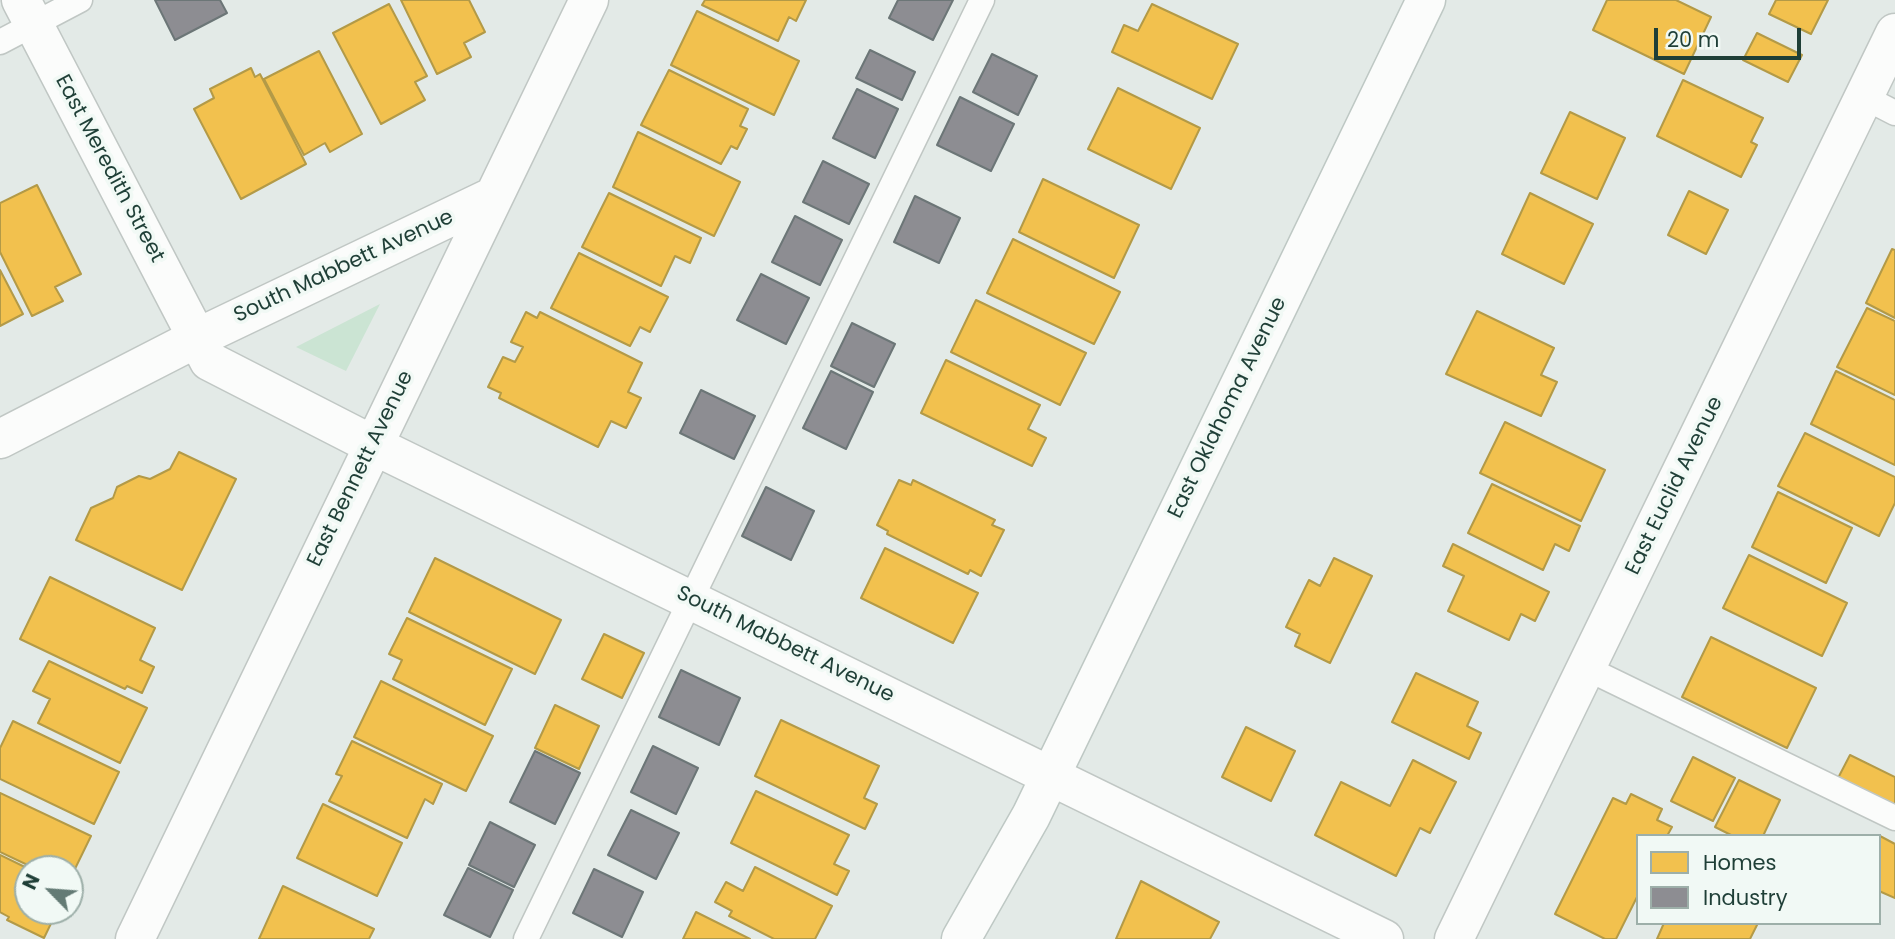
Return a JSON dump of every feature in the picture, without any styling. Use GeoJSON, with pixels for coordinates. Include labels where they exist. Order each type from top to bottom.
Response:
{"type":"FeatureCollection","features":[{"type":"Feature","properties":{"kind":"street","name":"East Bennett Avenue"},"geometry":{"type":"LineString","coordinates":[[135,939],[589,0]]}},
{"type":"Feature","properties":{"kind":"street","name":"East Oklahoma Avenue"},"geometry":{"type":"LineString","coordinates":[[980,939],[1031,816],[1426,0]]}},
{"type":"Feature","properties":{"kind":"street","name":"East Meredith Street"},"geometry":{"type":"LineString","coordinates":[[27,12],[197,338]]}},
{"type":"Feature","properties":{"kind":"street","name":"East Euclid Avenue"},"geometry":{"type":"LineString","coordinates":[[1454,939],[1586,668],[1880,105],[1895,33]]}},
{"type":"Feature","properties":{"kind":"street","name":"South Mabbett Avenue"},"geometry":{"type":"LineString","coordinates":[[0,439],[197,338],[492,197]]}},
{"type":"Feature","properties":{"kind":"street","name":"South Mabbett Avenue"},"geometry":{"type":"LineString","coordinates":[[197,338],[209,361],[373,445],[1384,939]]}},
{"type":"Feature","properties":{"kind":"street","name":"East Oklahoma Avenue"},"geometry":{"type":"LineString","coordinates":[[961,939],[1031,816]]}},
{"type":"Feature","properties":{"kind":"lane"},"geometry":{"type":"LineString","coordinates":[[0,42],[27,12],[80,0]]}},
{"type":"Feature","properties":{"kind":"lane"},"geometry":{"type":"LineString","coordinates":[[526,939],[982,0]]}},
{"type":"Feature","properties":{"kind":"lane"},"geometry":{"type":"LineString","coordinates":[[1586,668],[1895,818]]}},
{"type":"Feature","properties":{"kind":"green space"},"geometry":{"type":"Polygon","coordinates":[[[380,304],[346,371],[296,347],[380,304]]]}},
{"type":"Feature","properties":{"kind":"building: Homes"},"geometry":{"type":"Polygon","coordinates":[[[401,0],[469,0],[485,32],[464,43],[471,57],[437,74],[401,0]]]}},
{"type":"Feature","properties":{"kind":"building: Homes"},"geometry":{"type":"Polygon","coordinates":[[[705,0],[806,0],[796,21],[789,17],[778,41],[702,5],[705,0]]]}},
{"type":"Feature","properties":{"kind":"building: Homes"},"geometry":{"type":"Polygon","coordinates":[[[1607,0],[1676,0],[1711,17],[1684,74],[1593,30],[1607,0]]]}},
{"type":"Feature","properties":{"kind":"building: Homes"},"geometry":{"type":"Polygon","coordinates":[[[1776,0],[1828,0],[1811,34],[1769,14],[1776,0]]]}},
{"type":"Feature","properties":{"kind":"building: Homes"},"geometry":{"type":"Polygon","coordinates":[[[389,4],[427,76],[415,82],[425,100],[381,124],[333,33],[389,4]]]}},
{"type":"Feature","properties":{"kind":"building: Homes"},"geometry":{"type":"Polygon","coordinates":[[[1152,4],[1238,44],[1212,99],[1112,52],[1124,25],[1138,31],[1152,4]]]}},
{"type":"Feature","properties":{"kind":"building: Homes"},"geometry":{"type":"Polygon","coordinates":[[[697,11],[799,61],[774,115],[671,65],[697,11]]]}},
{"type":"Feature","properties":{"kind":"building: Homes"},"geometry":{"type":"Polygon","coordinates":[[[1757,33],[1802,55],[1788,82],[1743,60],[1757,33]]]}},
{"type":"Feature","properties":{"kind":"building: Homes"},"geometry":{"type":"Polygon","coordinates":[[[319,51],[362,134],[330,152],[325,143],[304,155],[264,79],[319,51]]]}},
{"type":"Feature","properties":{"kind":"building: Homes"},"geometry":{"type":"Polygon","coordinates":[[[251,68],[255,77],[260,74],[306,164],[241,199],[194,109],[214,98],[210,89],[251,68]]]}},
{"type":"Feature","properties":{"kind":"building: Homes"},"geometry":{"type":"Polygon","coordinates":[[[669,70],[748,109],[740,126],[747,129],[737,149],[731,146],[721,164],[641,125],[669,70]]]}},
{"type":"Feature","properties":{"kind":"building: Homes"},"geometry":{"type":"Polygon","coordinates":[[[1683,80],[1763,118],[1751,142],[1757,145],[1741,177],[1657,136],[1683,80]]]}},
{"type":"Feature","properties":{"kind":"building: Homes"},"geometry":{"type":"Polygon","coordinates":[[[1118,88],[1200,128],[1171,189],[1088,149],[1118,88]]]}},
{"type":"Feature","properties":{"kind":"building: Homes"},"geometry":{"type":"Polygon","coordinates":[[[1570,112],[1625,138],[1597,199],[1541,173],[1570,112]]]}},
{"type":"Feature","properties":{"kind":"building: Homes"},"geometry":{"type":"Polygon","coordinates":[[[638,132],[740,182],[714,236],[613,187],[638,132]]]}},
{"type":"Feature","properties":{"kind":"building: Homes"},"geometry":{"type":"Polygon","coordinates":[[[1043,179],[1139,225],[1114,278],[1019,232],[1043,179]]]}},
{"type":"Feature","properties":{"kind":"building: Homes"},"geometry":{"type":"Polygon","coordinates":[[[37,185],[81,274],[55,287],[63,301],[32,316],[0,252],[0,203],[37,185]]]}},
{"type":"Feature","properties":{"kind":"building: Homes"},"geometry":{"type":"Polygon","coordinates":[[[1689,191],[1728,210],[1706,254],[1668,235],[1689,191]]]}},
{"type":"Feature","properties":{"kind":"building: Homes"},"geometry":{"type":"Polygon","coordinates":[[[609,193],[701,238],[690,263],[675,256],[661,286],[582,247],[609,193]]]}},
{"type":"Feature","properties":{"kind":"building: Homes"},"geometry":{"type":"Polygon","coordinates":[[[1530,193],[1593,224],[1564,284],[1502,254],[1530,193]]]}},
{"type":"Feature","properties":{"kind":"building: Homes"},"geometry":{"type":"Polygon","coordinates":[[[1013,239],[1120,292],[1094,344],[987,293],[1013,239]]]}},
{"type":"Feature","properties":{"kind":"building: Homes"},"geometry":{"type":"Polygon","coordinates":[[[1892,249],[1895,250],[1895,318],[1866,303],[1892,249]]]}},
{"type":"Feature","properties":{"kind":"building: Homes"},"geometry":{"type":"Polygon","coordinates":[[[579,253],[668,297],[650,332],[640,327],[630,346],[551,308],[579,253]]]}},
{"type":"Feature","properties":{"kind":"building: Homes"},"geometry":{"type":"Polygon","coordinates":[[[0,270],[23,314],[0,326],[0,270]]]}},
{"type":"Feature","properties":{"kind":"building: Homes"},"geometry":{"type":"Polygon","coordinates":[[[976,300],[1086,353],[1060,405],[951,352],[976,300]]]}},
{"type":"Feature","properties":{"kind":"building: Homes"},"geometry":{"type":"Polygon","coordinates":[[[1867,308],[1895,321],[1895,395],[1837,367],[1867,308]]]}},
{"type":"Feature","properties":{"kind":"building: Homes"},"geometry":{"type":"Polygon","coordinates":[[[1477,311],[1554,348],[1541,375],[1557,382],[1541,416],[1446,374],[1477,311]]]}},
{"type":"Feature","properties":{"kind":"building: Homes"},"geometry":{"type":"Polygon","coordinates":[[[526,312],[537,318],[540,312],[642,363],[628,392],[641,398],[626,428],[611,421],[598,447],[499,398],[501,393],[488,387],[503,357],[515,362],[523,347],[511,342],[526,312]]]}},
{"type":"Feature","properties":{"kind":"building: Homes"},"geometry":{"type":"Polygon","coordinates":[[[946,360],[1040,405],[1028,429],[1046,438],[1032,466],[921,413],[946,360]]]}},
{"type":"Feature","properties":{"kind":"building: Homes"},"geometry":{"type":"Polygon","coordinates":[[[1836,371],[1895,400],[1895,465],[1811,424],[1836,371]]]}},
{"type":"Feature","properties":{"kind":"building: Homes"},"geometry":{"type":"Polygon","coordinates":[[[1505,422],[1605,470],[1581,521],[1480,473],[1505,422]]]}},
{"type":"Feature","properties":{"kind":"building: Homes"},"geometry":{"type":"Polygon","coordinates":[[[1805,433],[1895,477],[1895,503],[1879,536],[1778,486],[1805,433]]]}},
{"type":"Feature","properties":{"kind":"building: Homes"},"geometry":{"type":"Polygon","coordinates":[[[179,452],[236,479],[182,590],[76,540],[91,508],[113,498],[117,487],[139,476],[150,479],[170,469],[179,452]]]}},
{"type":"Feature","properties":{"kind":"building: Homes"},"geometry":{"type":"Polygon","coordinates":[[[899,480],[911,485],[913,480],[995,520],[992,525],[1004,530],[981,576],[970,570],[968,574],[887,534],[888,531],[877,525],[899,480]]]}},
{"type":"Feature","properties":{"kind":"building: Homes"},"geometry":{"type":"Polygon","coordinates":[[[1492,484],[1580,526],[1569,551],[1555,544],[1543,570],[1468,533],[1492,484]]]}},
{"type":"Feature","properties":{"kind":"building: Homes"},"geometry":{"type":"Polygon","coordinates":[[[1778,492],[1852,528],[1826,583],[1752,547],[1778,492]]]}},
{"type":"Feature","properties":{"kind":"building: Homes"},"geometry":{"type":"Polygon","coordinates":[[[1453,544],[1549,592],[1535,621],[1521,614],[1509,640],[1448,611],[1464,576],[1443,566],[1453,544]]]}},
{"type":"Feature","properties":{"kind":"building: Homes"},"geometry":{"type":"Polygon","coordinates":[[[885,548],[978,593],[953,643],[861,598],[885,548]]]}},
{"type":"Feature","properties":{"kind":"building: Homes"},"geometry":{"type":"Polygon","coordinates":[[[1749,555],[1847,603],[1822,656],[1723,608],[1749,555]]]}},
{"type":"Feature","properties":{"kind":"building: Homes"},"geometry":{"type":"Polygon","coordinates":[[[435,558],[561,620],[535,674],[409,612],[435,558]]]}},
{"type":"Feature","properties":{"kind":"building: Homes"},"geometry":{"type":"Polygon","coordinates":[[[1334,558],[1372,576],[1330,663],[1295,646],[1300,634],[1286,627],[1309,580],[1320,586],[1334,558]]]}},
{"type":"Feature","properties":{"kind":"building: Homes"},"geometry":{"type":"Polygon","coordinates":[[[50,577],[155,628],[140,660],[154,667],[142,693],[127,686],[125,689],[20,639],[50,577]]]}},
{"type":"Feature","properties":{"kind":"building: Homes"},"geometry":{"type":"Polygon","coordinates":[[[407,618],[512,669],[485,725],[393,679],[402,660],[389,654],[407,618]]]}},
{"type":"Feature","properties":{"kind":"building: Homes"},"geometry":{"type":"Polygon","coordinates":[[[604,634],[644,653],[622,698],[582,679],[604,634]]]}},
{"type":"Feature","properties":{"kind":"building: Homes"},"geometry":{"type":"Polygon","coordinates":[[[1711,637],[1816,688],[1787,748],[1682,697],[1711,637]]]}},
{"type":"Feature","properties":{"kind":"building: Homes"},"geometry":{"type":"Polygon","coordinates":[[[49,661],[147,708],[120,763],[38,723],[50,699],[33,691],[49,661]]]}},
{"type":"Feature","properties":{"kind":"building: Homes"},"geometry":{"type":"Polygon","coordinates":[[[1416,673],[1478,702],[1467,726],[1481,733],[1469,759],[1392,722],[1416,673]]]}},
{"type":"Feature","properties":{"kind":"building: Homes"},"geometry":{"type":"Polygon","coordinates":[[[381,681],[493,736],[466,791],[354,737],[381,681]]]}},
{"type":"Feature","properties":{"kind":"building: Homes"},"geometry":{"type":"Polygon","coordinates":[[[555,705],[599,726],[579,769],[535,748],[555,705]]]}},
{"type":"Feature","properties":{"kind":"building: Homes"},"geometry":{"type":"Polygon","coordinates":[[[781,720],[879,766],[864,798],[877,804],[865,829],[755,776],[781,720]]]}},
{"type":"Feature","properties":{"kind":"building: Homes"},"geometry":{"type":"Polygon","coordinates":[[[13,721],[119,772],[94,824],[0,779],[0,748],[13,721]]]}},
{"type":"Feature","properties":{"kind":"building: Homes"},"geometry":{"type":"Polygon","coordinates":[[[1246,727],[1295,751],[1271,801],[1222,777],[1246,727]]]}},
{"type":"Feature","properties":{"kind":"building: Homes"},"geometry":{"type":"Polygon","coordinates":[[[352,741],[442,784],[433,804],[425,799],[407,838],[329,801],[342,776],[336,774],[352,741]]]}},
{"type":"Feature","properties":{"kind":"building: Homes"},"geometry":{"type":"Polygon","coordinates":[[[1850,755],[1895,777],[1895,808],[1837,780],[1850,755]]]}},
{"type":"Feature","properties":{"kind":"building: Homes"},"geometry":{"type":"Polygon","coordinates":[[[1693,757],[1735,778],[1713,821],[1671,801],[1693,757]]]}},
{"type":"Feature","properties":{"kind":"building: Homes"},"geometry":{"type":"Polygon","coordinates":[[[1413,760],[1456,782],[1430,833],[1420,828],[1396,876],[1315,835],[1341,782],[1390,806],[1413,760]]]}},
{"type":"Feature","properties":{"kind":"building: Homes"},"geometry":{"type":"Polygon","coordinates":[[[1739,780],[1780,800],[1764,834],[1729,834],[1715,827],[1739,780]]]}},
{"type":"Feature","properties":{"kind":"building: Homes"},"geometry":{"type":"Polygon","coordinates":[[[756,791],[849,835],[834,864],[849,871],[837,895],[731,843],[756,791]]]}},
{"type":"Feature","properties":{"kind":"building: Homes"},"geometry":{"type":"Polygon","coordinates":[[[0,793],[91,836],[82,855],[14,855],[14,859],[0,852],[0,793]]]}},
{"type":"Feature","properties":{"kind":"building: Homes"},"geometry":{"type":"Polygon","coordinates":[[[1631,794],[1662,809],[1657,820],[1672,827],[1668,834],[1636,834],[1636,899],[1616,939],[1605,939],[1555,914],[1613,798],[1626,804],[1631,794]]]}},
{"type":"Feature","properties":{"kind":"building: Homes"},"geometry":{"type":"Polygon","coordinates":[[[323,804],[402,843],[377,896],[297,858],[323,804]]]}},
{"type":"Feature","properties":{"kind":"building: Homes"},"geometry":{"type":"Polygon","coordinates":[[[1881,837],[1895,844],[1895,898],[1881,892],[1881,837]]]}},
{"type":"Feature","properties":{"kind":"building: Homes"},"geometry":{"type":"Polygon","coordinates":[[[0,855],[14,862],[14,923],[0,912],[0,855]]]}},
{"type":"Feature","properties":{"kind":"building: Homes"},"geometry":{"type":"Polygon","coordinates":[[[755,867],[832,906],[815,939],[774,939],[729,916],[732,911],[715,902],[726,882],[743,891],[755,867]]]}},
{"type":"Feature","properties":{"kind":"building: Homes"},"geometry":{"type":"Polygon","coordinates":[[[1141,881],[1219,922],[1210,939],[1116,939],[1141,881]]]}},
{"type":"Feature","properties":{"kind":"building: Homes"},"geometry":{"type":"Polygon","coordinates":[[[283,886],[374,929],[369,939],[259,939],[283,886]]]}},
{"type":"Feature","properties":{"kind":"building: Homes"},"geometry":{"type":"Polygon","coordinates":[[[696,912],[750,939],[683,939],[696,912]]]}},
{"type":"Feature","properties":{"kind":"building: Homes"},"geometry":{"type":"Polygon","coordinates":[[[17,925],[50,925],[44,938],[17,925]]]}},
{"type":"Feature","properties":{"kind":"building: Homes"},"geometry":{"type":"Polygon","coordinates":[[[1663,925],[1757,925],[1750,939],[1657,939],[1663,925]]]}},
{"type":"Feature","properties":{"kind":"building: Industry"},"geometry":{"type":"Polygon","coordinates":[[[155,0],[220,0],[227,13],[175,40],[155,0]]]}},
{"type":"Feature","properties":{"kind":"building: Industry"},"geometry":{"type":"Polygon","coordinates":[[[898,0],[953,0],[933,40],[889,18],[898,0]]]}},
{"type":"Feature","properties":{"kind":"building: Industry"},"geometry":{"type":"Polygon","coordinates":[[[870,50],[915,72],[902,100],[856,78],[870,50]]]}},
{"type":"Feature","properties":{"kind":"building: Industry"},"geometry":{"type":"Polygon","coordinates":[[[992,54],[1037,76],[1018,115],[973,92],[992,54]]]}},
{"type":"Feature","properties":{"kind":"building: Industry"},"geometry":{"type":"Polygon","coordinates":[[[857,89],[898,109],[875,158],[833,138],[857,89]]]}},
{"type":"Feature","properties":{"kind":"building: Industry"},"geometry":{"type":"Polygon","coordinates":[[[960,97],[1014,124],[991,171],[937,145],[960,97]]]}},
{"type":"Feature","properties":{"kind":"building: Industry"},"geometry":{"type":"Polygon","coordinates":[[[823,161],[869,184],[849,224],[803,202],[823,161]]]}},
{"type":"Feature","properties":{"kind":"building: Industry"},"geometry":{"type":"Polygon","coordinates":[[[915,196],[960,218],[939,263],[894,242],[915,196]]]}},
{"type":"Feature","properties":{"kind":"building: Industry"},"geometry":{"type":"Polygon","coordinates":[[[795,216],[842,240],[820,285],[772,262],[795,216]]]}},
{"type":"Feature","properties":{"kind":"building: Industry"},"geometry":{"type":"Polygon","coordinates":[[[761,274],[809,298],[786,344],[737,320],[761,274]]]}},
{"type":"Feature","properties":{"kind":"building: Industry"},"geometry":{"type":"Polygon","coordinates":[[[852,323],[895,344],[874,387],[831,366],[852,323]]]}},
{"type":"Feature","properties":{"kind":"building: Industry"},"geometry":{"type":"Polygon","coordinates":[[[831,371],[873,392],[846,449],[803,428],[831,371]]]}},
{"type":"Feature","properties":{"kind":"building: Industry"},"geometry":{"type":"Polygon","coordinates":[[[701,390],[755,416],[734,459],[680,433],[701,390]]]}},
{"type":"Feature","properties":{"kind":"building: Industry"},"geometry":{"type":"Polygon","coordinates":[[[766,487],[814,511],[791,560],[742,536],[766,487]]]}},
{"type":"Feature","properties":{"kind":"building: Industry"},"geometry":{"type":"Polygon","coordinates":[[[681,670],[740,698],[719,745],[659,717],[681,670]]]}},
{"type":"Feature","properties":{"kind":"building: Industry"},"geometry":{"type":"Polygon","coordinates":[[[653,746],[698,768],[676,814],[631,792],[653,746]]]}},
{"type":"Feature","properties":{"kind":"building: Industry"},"geometry":{"type":"Polygon","coordinates":[[[535,751],[580,773],[555,824],[510,802],[535,751]]]}},
{"type":"Feature","properties":{"kind":"building: Industry"},"geometry":{"type":"Polygon","coordinates":[[[631,810],[679,833],[656,879],[608,855],[631,810]]]}},
{"type":"Feature","properties":{"kind":"building: Industry"},"geometry":{"type":"Polygon","coordinates":[[[490,822],[535,845],[514,887],[469,865],[490,822]]]}},
{"type":"Feature","properties":{"kind":"building: Industry"},"geometry":{"type":"Polygon","coordinates":[[[468,868],[513,890],[490,937],[444,915],[468,868]]]}},
{"type":"Feature","properties":{"kind":"building: Industry"},"geometry":{"type":"Polygon","coordinates":[[[594,869],[643,892],[622,937],[573,913],[594,869]]]}}]}
